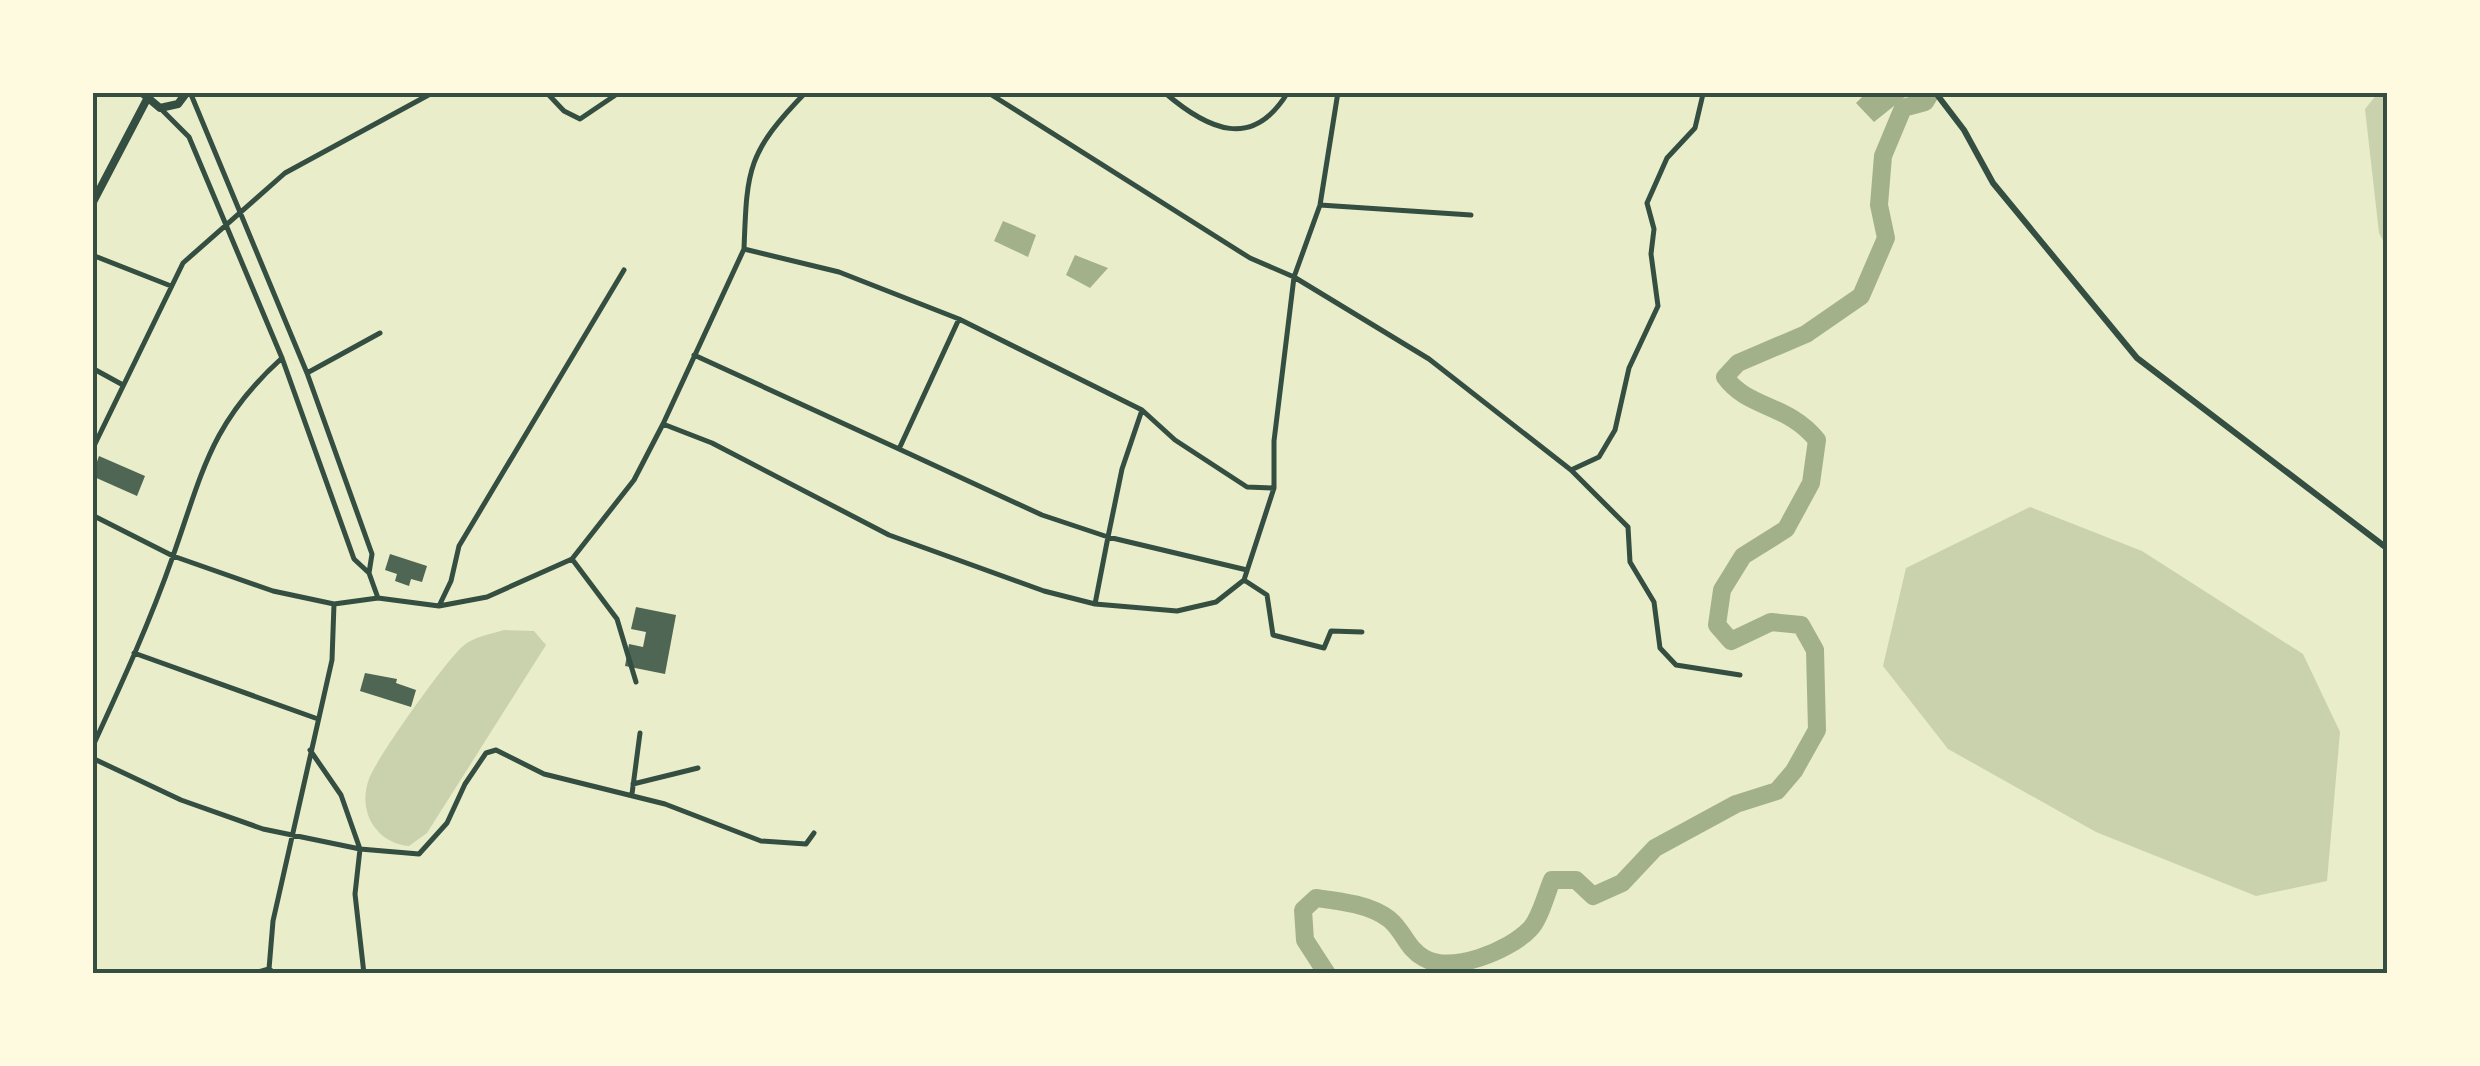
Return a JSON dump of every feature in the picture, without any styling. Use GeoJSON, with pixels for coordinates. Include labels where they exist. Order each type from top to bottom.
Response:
{"type":"FeatureCollection","features":[{"type":"Feature","properties":{"kind":"highway"},"geometry":{"type":"LineString","coordinates":[[92,204],[143,97],[160,108],[178,104],[188,92]]}},
{"type":"Feature","properties":{"kind":"main road"},"geometry":{"type":"LineString","coordinates":[[1935,92],[1964,130],[1993,183],[2137,358],[2388,550]]}},
{"type":"Feature","properties":{"kind":"street"},"geometry":{"type":"LineString","coordinates":[[188,92],[307,373],[372,554],[369,573]]}},
{"type":"Feature","properties":{"kind":"street"},"geometry":{"type":"LineString","coordinates":[[92,450],[183,263],[285,174],[434,92]]}},
{"type":"Feature","properties":{"kind":"street"},"geometry":{"type":"LineString","coordinates":[[546,92],[564,111],[580,119],[620,92]]}},
{"type":"Feature","properties":{"kind":"street"},"geometry":{"type":"LineString","coordinates":[[92,515],[173,556],[273,591],[334,604],[378,598],[439,606],[488,596],[572,559],[634,480],[663,424],[744,249],[748,168],[780,119],[806,92]]}},
{"type":"Feature","properties":{"kind":"street"},"geometry":{"type":"LineString","coordinates":[[987,92],[1250,258],[1294,277],[1430,360],[1571,470],[1628,528],[1630,562],[1654,602],[1660,648],[1676,665],[1740,674]]}},
{"type":"Feature","properties":{"kind":"street"},"geometry":{"type":"LineString","coordinates":[[1164,92],[1195,113],[1242,132],[1268,122],[1288,92]]}},
{"type":"Feature","properties":{"kind":"street"},"geometry":{"type":"LineString","coordinates":[[663,424],[712,443],[914,546],[1095,604],[1195,608],[1216,602],[1244,580],[1274,488],[1274,442],[1294,277],[1320,205],[1338,92]]}},
{"type":"Feature","properties":{"kind":"street"},"geometry":{"type":"LineString","coordinates":[[1571,470],[1599,457],[1616,430],[1629,368],[1658,306],[1651,254],[1654,229],[1647,203],[1667,158],[1695,128],[1704,94]]}},
{"type":"Feature","properties":{"kind":"street"},"geometry":{"type":"LineString","coordinates":[[160,108],[189,137],[282,358],[354,558],[369,573],[378,598]]}},
{"type":"Feature","properties":{"kind":"street"},"geometry":{"type":"LineString","coordinates":[[1320,205],[1471,215]]}},
{"type":"Feature","properties":{"kind":"street"},"geometry":{"type":"LineString","coordinates":[[744,249],[839,272],[959,319],[1142,410],[1175,440],[1247,487],[1274,488]]}},
{"type":"Feature","properties":{"kind":"street"},"geometry":{"type":"LineString","coordinates":[[92,256],[171,286]]}},
{"type":"Feature","properties":{"kind":"street"},"geometry":{"type":"LineString","coordinates":[[439,606],[452,581],[459,546],[624,270]]}},
{"type":"Feature","properties":{"kind":"street"},"geometry":{"type":"LineString","coordinates":[[900,449],[959,319]]}},
{"type":"Feature","properties":{"kind":"street"},"geometry":{"type":"LineString","coordinates":[[307,373],[380,333]]}},
{"type":"Feature","properties":{"kind":"street"},"geometry":{"type":"LineString","coordinates":[[694,355],[1042,515],[1108,537],[1246,570]]}},
{"type":"Feature","properties":{"kind":"street"},"geometry":{"type":"LineString","coordinates":[[92,748],[173,556],[205,456],[232,411],[282,358]]}},
{"type":"Feature","properties":{"kind":"street"},"geometry":{"type":"LineString","coordinates":[[92,368],[123,385]]}},
{"type":"Feature","properties":{"kind":"street"},"geometry":{"type":"LineString","coordinates":[[1095,604],[1122,468],[1142,410]]}},
{"type":"Feature","properties":{"kind":"street"},"geometry":{"type":"LineString","coordinates":[[572,559],[617,619],[636,682]]}},
{"type":"Feature","properties":{"kind":"street"},"geometry":{"type":"LineString","coordinates":[[1244,580],[1267,595],[1274,635],[1324,648],[1331,631],[1362,632]]}},
{"type":"Feature","properties":{"kind":"street"},"geometry":{"type":"LineString","coordinates":[[269,969],[273,921],[332,660],[334,604]]}},
{"type":"Feature","properties":{"kind":"street"},"geometry":{"type":"LineString","coordinates":[[134,654],[318,719]]}},
{"type":"Feature","properties":{"kind":"street"},"geometry":{"type":"LineString","coordinates":[[632,794],[640,733]]}},
{"type":"Feature","properties":{"kind":"street"},"geometry":{"type":"LineString","coordinates":[[310,750],[341,794],[360,849],[354,894],[364,974]]}},
{"type":"Feature","properties":{"kind":"street"},"geometry":{"type":"LineString","coordinates":[[92,758],[204,809],[291,835],[360,849],[420,854],[447,823],[465,784],[486,753],[496,750],[544,774],[632,794],[761,842],[806,844],[814,833]]}},
{"type":"Feature","properties":{"kind":"street"},"geometry":{"type":"LineString","coordinates":[[633,784],[698,768]]}},
{"type":"Feature","properties":{"kind":"street"},"geometry":{"type":"LineString","coordinates":[[251,974],[269,969]]}},
{"type":"Feature","properties":{"kind":"street"},"geometry":{"type":"LineString","coordinates":[[269,969],[276,974]]}},
{"type":"Feature","properties":{"kind":"shaded area"},"geometry":{"type":"Polygon","coordinates":[[[1867,92],[1910,93],[1874,122],[1856,103],[1867,92]]]}},
{"type":"Feature","properties":{"kind":"shaded area"},"geometry":{"type":"Polygon","coordinates":[[[2378,93],[2387,93],[2387,248],[2379,233],[2365,109],[2378,93]]]}},
{"type":"Feature","properties":{"kind":"shaded area"},"geometry":{"type":"Polygon","coordinates":[[[1003,221],[1036,235],[1028,257],[994,241],[1003,221]]]}},
{"type":"Feature","properties":{"kind":"shaded area"},"geometry":{"type":"Polygon","coordinates":[[[1075,255],[1108,268],[1090,288],[1066,275],[1075,255]]]}},
{"type":"Feature","properties":{"kind":"shaded area"},"geometry":{"type":"Polygon","coordinates":[[[2030,507],[2142,551],[2303,654],[2340,732],[2327,881],[2256,896],[2096,832],[1948,749],[1883,666],[1906,568],[2030,507]]]}},
{"type":"Feature","properties":{"kind":"shaded area"},"geometry":{"type":"Polygon","coordinates":[[[504,630],[534,631],[546,645],[427,833],[409,846],[387,839],[372,823],[366,803],[374,768],[453,656],[476,638],[504,630]]]}},
{"type":"Feature","properties":{"kind":"building"},"geometry":{"type":"Polygon","coordinates":[[[99,456],[145,476],[137,496],[92,476],[99,456]]]}},
{"type":"Feature","properties":{"kind":"building"},"geometry":{"type":"Polygon","coordinates":[[[390,554],[427,566],[422,582],[411,579],[409,586],[395,581],[397,574],[385,570],[390,554]]]}},
{"type":"Feature","properties":{"kind":"building"},"geometry":{"type":"Polygon","coordinates":[[[636,607],[676,615],[665,674],[625,666],[629,644],[643,647],[646,632],[631,629],[636,607]]]}},
{"type":"Feature","properties":{"kind":"building"},"geometry":{"type":"Polygon","coordinates":[[[365,673],[397,679],[396,683],[416,690],[411,707],[360,691],[365,673]]]}},
{"type":"Feature","properties":{"kind":"waterway"},"geometry":{"type":"LineString","coordinates":[[1327,974],[1305,940],[1303,910],[1316,898],[1354,904],[1381,914],[1424,958],[1449,963],[1480,958],[1509,945],[1534,925],[1552,880],[1576,880],[1593,896],[1622,883],[1655,848],[1736,804],[1777,791],[1794,771],[1817,730],[1815,650],[1801,625],[1771,622],[1731,641],[1717,625],[1722,590],[1743,556],[1786,529],[1811,483],[1817,440],[1793,419],[1745,395],[1725,377],[1738,363],[1806,334],[1861,296],[1886,238],[1879,205],[1883,156],[1903,108],[1925,102],[1931,92]]}}]}
